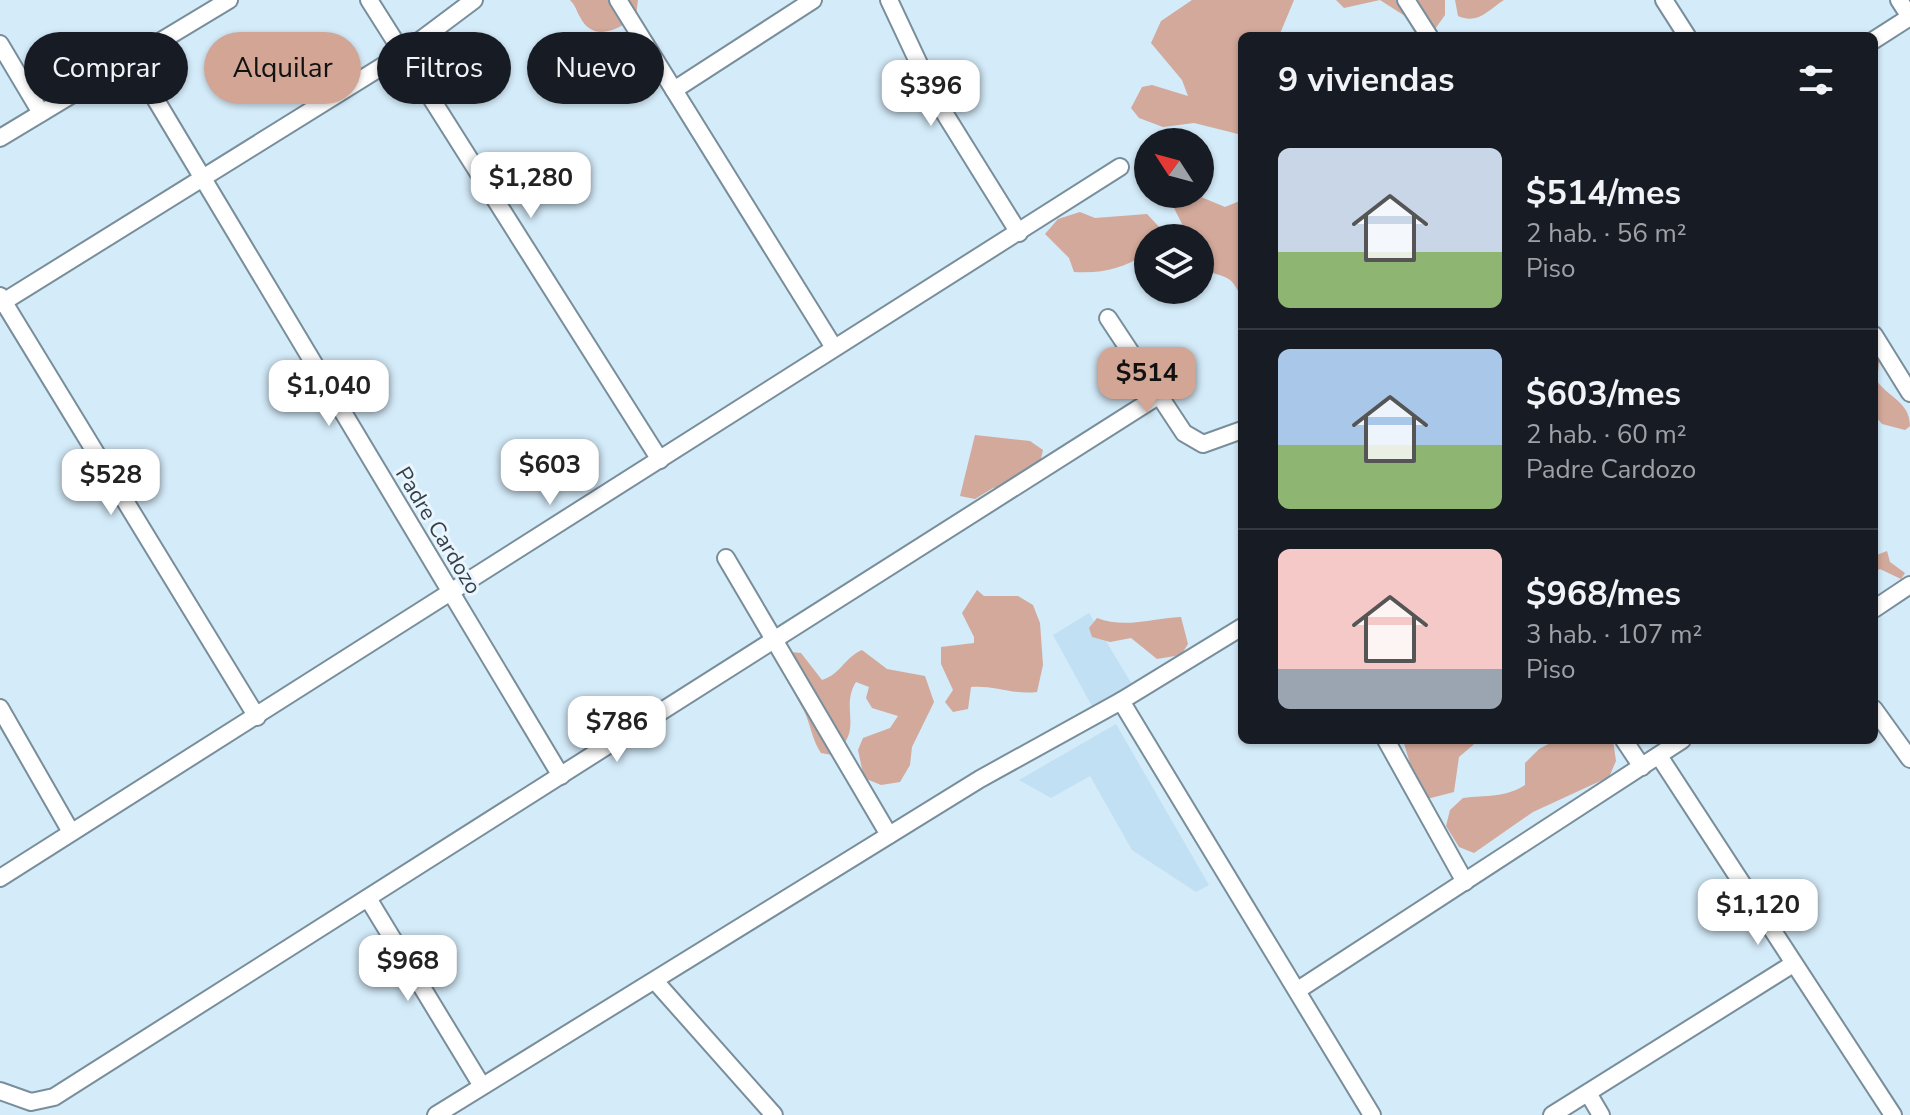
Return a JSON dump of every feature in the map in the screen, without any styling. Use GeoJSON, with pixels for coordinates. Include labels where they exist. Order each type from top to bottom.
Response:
{"type":"FeatureCollection","features":[{"type":"Feature","properties":{"kind":"street"},"geometry":{"type":"LineString","coordinates":[[369,0],[389,32]]}},
{"type":"Feature","properties":{"kind":"street"},"geometry":{"type":"LineString","coordinates":[[431,32],[474,0]]}},
{"type":"Feature","properties":{"kind":"street"},"geometry":{"type":"LineString","coordinates":[[618,0],[833,346]]}},
{"type":"Feature","properties":{"kind":"street"},"geometry":{"type":"LineString","coordinates":[[674,90],[813,0]]}},
{"type":"Feature","properties":{"kind":"street"},"geometry":{"type":"LineString","coordinates":[[889,0],[935,98],[1019,233]]}},
{"type":"Feature","properties":{"kind":"street"},"geometry":{"type":"LineString","coordinates":[[1406,0],[1426,32]]}},
{"type":"Feature","properties":{"kind":"street"},"geometry":{"type":"LineString","coordinates":[[1664,0],[1684,32]]}},
{"type":"Feature","properties":{"kind":"street"},"geometry":{"type":"LineString","coordinates":[[1878,37],[1910,17],[1899,0]]}},
{"type":"Feature","properties":{"kind":"street"},"geometry":{"type":"LineString","coordinates":[[176,32],[225,1]]}},
{"type":"Feature","properties":{"kind":"street"},"geometry":{"type":"LineString","coordinates":[[0,44],[41,113]]}},
{"type":"Feature","properties":{"kind":"street"},"geometry":{"type":"LineString","coordinates":[[257,717],[1,301],[377,70]]}},
{"type":"Feature","properties":{"kind":"street"},"geometry":{"type":"LineString","coordinates":[[0,138],[56,104]]}},
{"type":"Feature","properties":{"kind":"street","name":"Padre Cardozo"},"geometry":{"type":"LineString","coordinates":[[158,104],[561,776]]}},
{"type":"Feature","properties":{"kind":"street"},"geometry":{"type":"LineString","coordinates":[[434,104],[660,460]]}},
{"type":"Feature","properties":{"kind":"street"},"geometry":{"type":"LineString","coordinates":[[0,878],[451,594],[833,346],[1019,233],[1120,167]]}},
{"type":"Feature","properties":{"kind":"street"},"geometry":{"type":"LineString","coordinates":[[1108,318],[1184,433],[1203,444],[1238,431]]}},
{"type":"Feature","properties":{"kind":"street"},"geometry":{"type":"LineString","coordinates":[[1878,341],[1910,393]]}},
{"type":"Feature","properties":{"kind":"street"},"geometry":{"type":"LineString","coordinates":[[0,1091],[31,1102],[54,1097],[369,900],[1158,396]]}},
{"type":"Feature","properties":{"kind":"street"},"geometry":{"type":"LineString","coordinates":[[726,558],[889,835]]}},
{"type":"Feature","properties":{"kind":"street"},"geometry":{"type":"LineString","coordinates":[[1878,606],[1910,585]]}},
{"type":"Feature","properties":{"kind":"street"},"geometry":{"type":"LineString","coordinates":[[436,1115],[980,779],[1121,701],[1238,629]]}},
{"type":"Feature","properties":{"kind":"street"},"geometry":{"type":"LineString","coordinates":[[1121,701],[1372,1115]]}},
{"type":"Feature","properties":{"kind":"street"},"geometry":{"type":"LineString","coordinates":[[0,708],[71,832]]}},
{"type":"Feature","properties":{"kind":"street"},"geometry":{"type":"LineString","coordinates":[[1878,715],[1910,759]]}},
{"type":"Feature","properties":{"kind":"street"},"geometry":{"type":"LineString","coordinates":[[1388,744],[1465,882]]}},
{"type":"Feature","properties":{"kind":"street"},"geometry":{"type":"LineString","coordinates":[[1627,744],[1642,767]]}},
{"type":"Feature","properties":{"kind":"street"},"geometry":{"type":"LineString","coordinates":[[1298,990],[1676,744]]}},
{"type":"Feature","properties":{"kind":"street"},"geometry":{"type":"LineString","coordinates":[[1659,756],[1893,1115]]}},
{"type":"Feature","properties":{"kind":"street"},"geometry":{"type":"LineString","coordinates":[[369,900],[482,1086]]}},
{"type":"Feature","properties":{"kind":"street"},"geometry":{"type":"LineString","coordinates":[[1552,1115],[1793,964]]}},
{"type":"Feature","properties":{"kind":"street"},"geometry":{"type":"LineString","coordinates":[[655,981],[774,1115]]}},
{"type":"Feature","properties":{"kind":"street"},"geometry":{"type":"LineString","coordinates":[[1588,1093],[1601,1115]]}},
{"type":"Feature","properties":{"kind":"shaded area"},"geometry":{"type":"Polygon","coordinates":[[[570,0],[638,0],[636,16],[606,32],[592,30],[585,25],[570,0]]]}},
{"type":"Feature","properties":{"kind":"shaded area"},"geometry":{"type":"Polygon","coordinates":[[[1192,0],[1294,0],[1281,32],[1238,32],[1238,134],[1194,123],[1163,127],[1139,118],[1131,108],[1142,87],[1152,85],[1188,96],[1182,80],[1151,43],[1161,21],[1192,0]]]}},
{"type":"Feature","properties":{"kind":"shaded area"},"geometry":{"type":"Polygon","coordinates":[[[1336,0],[1380,0],[1344,8],[1336,0]]]}},
{"type":"Feature","properties":{"kind":"shaded area"},"geometry":{"type":"Polygon","coordinates":[[[1380,0],[1445,0],[1445,15],[1433,32],[1414,32],[1408,18],[1380,0]]]}},
{"type":"Feature","properties":{"kind":"shaded area"},"geometry":{"type":"Polygon","coordinates":[[[1455,0],[1504,0],[1471,19],[1458,16],[1455,0]]]}},
{"type":"Feature","properties":{"kind":"shaded area"},"geometry":{"type":"Polygon","coordinates":[[[1214,202],[1225,207],[1238,202],[1238,291],[1226,277],[1214,273],[1214,224],[1182,224],[1174,208],[1214,208],[1214,202]]]}},
{"type":"Feature","properties":{"kind":"shaded area"},"geometry":{"type":"Polygon","coordinates":[[[1080,212],[1095,218],[1147,214],[1156,224],[1134,224],[1134,261],[1104,271],[1074,272],[1069,258],[1045,234],[1058,219],[1080,212]]]}},
{"type":"Feature","properties":{"kind":"shaded area"},"geometry":{"type":"Polygon","coordinates":[[[1878,382],[1902,405],[1910,426],[1905,430],[1882,424],[1878,420],[1878,382]]]}},
{"type":"Feature","properties":{"kind":"shaded area"},"geometry":{"type":"Polygon","coordinates":[[[975,435],[1030,441],[1043,450],[1036,480],[993,488],[975,499],[960,496],[975,435]]]}},
{"type":"Feature","properties":{"kind":"shaded area"},"geometry":{"type":"Polygon","coordinates":[[[1887,551],[1890,562],[1905,573],[1901,579],[1878,570],[1878,554],[1887,551]]]}},
{"type":"Feature","properties":{"kind":"shaded area"},"geometry":{"type":"Polygon","coordinates":[[[977,590],[984,596],[1018,596],[1033,605],[1040,623],[1043,665],[1037,692],[971,687],[968,709],[953,712],[945,702],[953,690],[941,664],[941,647],[974,643],[962,613],[977,590]]]}},
{"type":"Feature","properties":{"kind":"shaded area"},"geometry":{"type":"Polygon","coordinates":[[[1089,613],[1133,686],[1093,708],[1053,635],[1089,613]]]}},
{"type":"Feature","properties":{"kind":"shaded area"},"geometry":{"type":"Polygon","coordinates":[[[1181,617],[1188,644],[1181,655],[1157,659],[1131,638],[1110,642],[1092,637],[1089,628],[1097,618],[1128,623],[1181,617]]]}},
{"type":"Feature","properties":{"kind":"shaded area"},"geometry":{"type":"Polygon","coordinates":[[[862,650],[887,669],[925,676],[934,702],[912,747],[910,765],[900,782],[881,785],[864,778],[858,750],[863,738],[890,728],[898,716],[872,708],[866,698],[869,687],[856,682],[851,692],[848,737],[832,755],[821,753],[818,748],[787,673],[784,658],[791,652],[801,653],[822,680],[862,650]]]}},
{"type":"Feature","properties":{"kind":"shaded area"},"geometry":{"type":"Polygon","coordinates":[[[1116,724],[1209,885],[1196,892],[1132,850],[1090,776],[1051,798],[1019,780],[1116,724]]]}},
{"type":"Feature","properties":{"kind":"shaded area"},"geometry":{"type":"Polygon","coordinates":[[[1404,744],[1474,744],[1459,757],[1454,792],[1427,799],[1414,777],[1404,744]]]}},
{"type":"Feature","properties":{"kind":"shaded area"},"geometry":{"type":"Polygon","coordinates":[[[1548,744],[1614,744],[1616,761],[1609,777],[1533,812],[1474,853],[1459,847],[1446,826],[1450,810],[1463,798],[1503,794],[1525,785],[1525,763],[1548,744]]]}}]}
